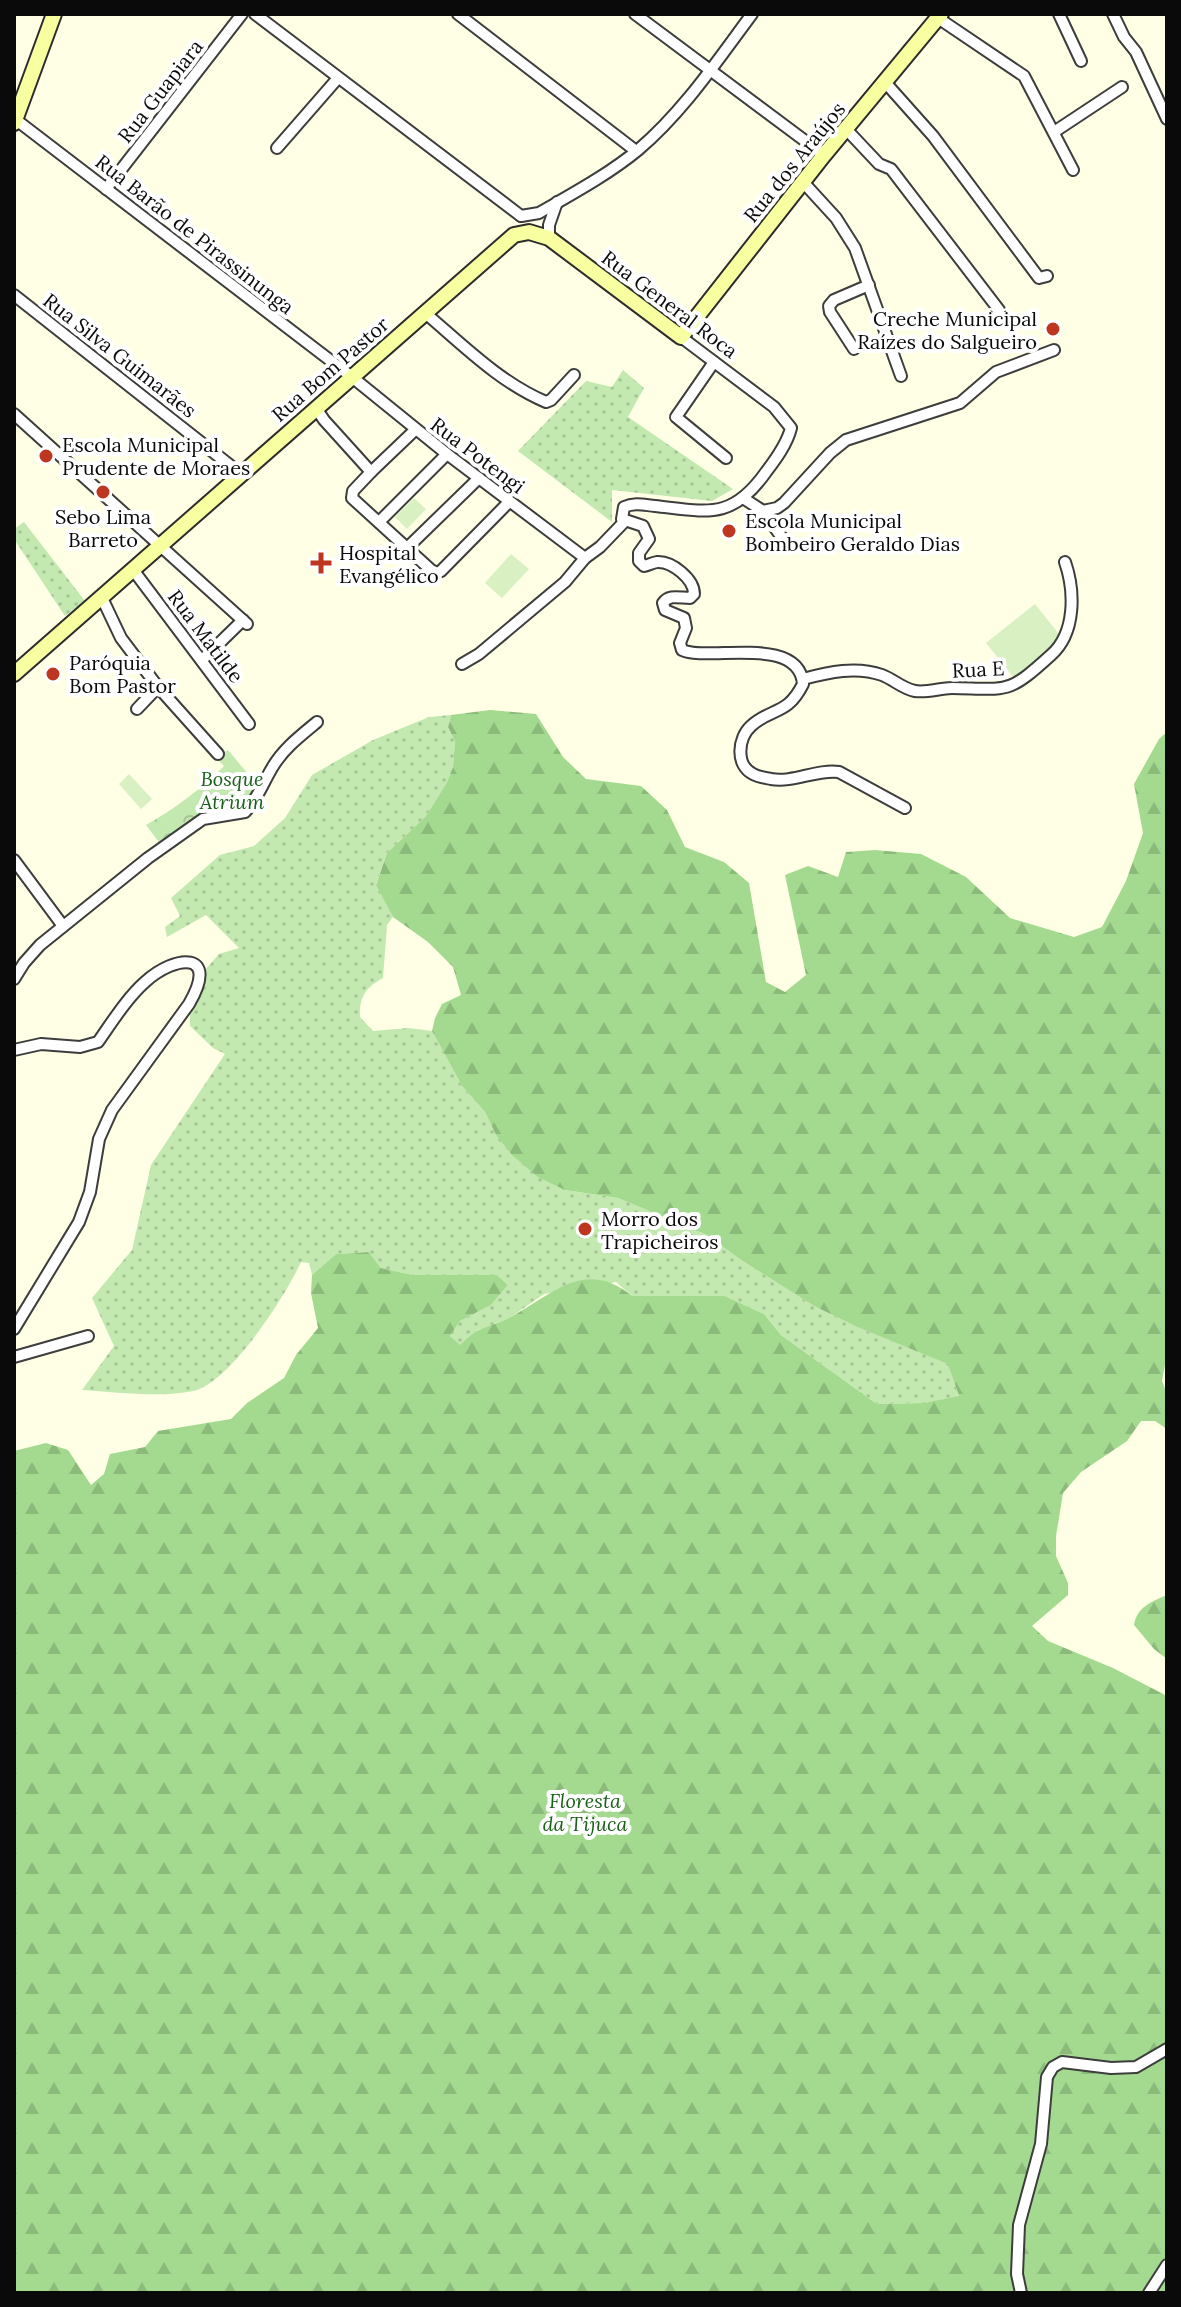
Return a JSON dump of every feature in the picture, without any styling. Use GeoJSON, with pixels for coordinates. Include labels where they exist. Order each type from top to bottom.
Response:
{"type":"FeatureCollection","features":[{"type":"Feature","properties":{"kind":"street"},"geometry":{"type":"LineString","coordinates":[[15,121],[54,14]]}},
{"type":"Feature","properties":{"kind":"street","name":"Rua Guapiara"},"geometry":{"type":"LineString","coordinates":[[106,189],[242,14]]}},
{"type":"Feature","properties":{"kind":"street"},"geometry":{"type":"LineString","coordinates":[[255,14],[521,216],[539,213],[636,151],[667,122],[752,14]]}},
{"type":"Feature","properties":{"kind":"street"},"geometry":{"type":"LineString","coordinates":[[458,14],[636,151]]}},
{"type":"Feature","properties":{"kind":"street"},"geometry":{"type":"LineString","coordinates":[[635,14],[824,155]]}},
{"type":"Feature","properties":{"kind":"street"},"geometry":{"type":"LineString","coordinates":[[1059,14],[1081,61]]}},
{"type":"Feature","properties":{"kind":"street"},"geometry":{"type":"LineString","coordinates":[[1113,14],[1142,64],[1167,119]]}},
{"type":"Feature","properties":{"kind":"street"},"geometry":{"type":"LineString","coordinates":[[939,16],[1024,76],[1073,170]]}},
{"type":"Feature","properties":{"kind":"street","name":"Rua dos Araújos"},"geometry":{"type":"LineString","coordinates":[[681,337],[824,155],[939,16]]}},
{"type":"Feature","properties":{"kind":"street"},"geometry":{"type":"LineString","coordinates":[[277,148],[338,78]]}},
{"type":"Feature","properties":{"kind":"street"},"geometry":{"type":"LineString","coordinates":[[884,81],[933,136],[1039,278],[1047,276]]}},
{"type":"Feature","properties":{"kind":"street"},"geometry":{"type":"LineString","coordinates":[[1054,132],[1122,87]]}},
{"type":"Feature","properties":{"kind":"street","name":"Rua Barão de Pirassinunga"},"geometry":{"type":"LineString","coordinates":[[15,121],[352,377]]}},
{"type":"Feature","properties":{"kind":"street"},"geometry":{"type":"LineString","coordinates":[[846,129],[879,164],[891,169],[999,310]]}},
{"type":"Feature","properties":{"kind":"street"},"geometry":{"type":"LineString","coordinates":[[803,182],[846,232],[869,285],[901,376]]}},
{"type":"Feature","properties":{"kind":"street"},"geometry":{"type":"LineString","coordinates":[[514,235],[529,232],[549,238],[549,225],[557,202]]}},
{"type":"Feature","properties":{"kind":"street","name":"Rua Bom Pastor"},"geometry":{"type":"LineString","coordinates":[[14,674],[514,235],[522,223],[521,216]]}},
{"type":"Feature","properties":{"kind":"street","name":"Rua General Roca"},"geometry":{"type":"LineString","coordinates":[[549,238],[774,407],[791,428],[774,461],[743,498]]}},
{"type":"Feature","properties":{"kind":"street"},"geometry":{"type":"LineString","coordinates":[[854,349],[829,306],[834,300],[869,285]]}},
{"type":"Feature","properties":{"kind":"street","name":"Rua Silva Guimarães"},"geometry":{"type":"LineString","coordinates":[[14,295],[241,474]]}},
{"type":"Feature","properties":{"kind":"street"},"geometry":{"type":"LineString","coordinates":[[424,312],[502,379],[546,402],[574,375]]}},
{"type":"Feature","properties":{"kind":"street"},"geometry":{"type":"LineString","coordinates":[[763,511],[784,503],[846,440],[960,403],[996,372],[1054,350]]}},
{"type":"Feature","properties":{"kind":"street"},"geometry":{"type":"LineString","coordinates":[[714,362],[676,417],[726,458]]}},
{"type":"Feature","properties":{"kind":"street","name":"Rua Potengi"},"geometry":{"type":"LineString","coordinates":[[352,377],[415,430],[585,558]]}},
{"type":"Feature","properties":{"kind":"street"},"geometry":{"type":"LineString","coordinates":[[316,408],[371,472]]}},
{"type":"Feature","properties":{"kind":"street"},"geometry":{"type":"LineString","coordinates":[[14,414],[245,622],[202,660]]}},
{"type":"Feature","properties":{"kind":"street"},"geometry":{"type":"LineString","coordinates":[[415,430],[351,494],[437,573],[509,502]]}},
{"type":"Feature","properties":{"kind":"street"},"geometry":{"type":"LineString","coordinates":[[379,522],[447,454]]}},
{"type":"Feature","properties":{"kind":"street"},"geometry":{"type":"LineString","coordinates":[[407,548],[479,478]]}},
{"type":"Feature","properties":{"kind":"street"},"geometry":{"type":"LineString","coordinates":[[783,539],[763,511],[743,498],[726,509],[713,511],[630,504],[622,510],[622,519],[647,530],[649,539],[639,556],[642,564],[646,566],[660,562],[686,576],[693,584],[694,594],[690,598],[674,597],[663,603],[665,610],[684,618],[686,628],[680,643],[682,650],[699,653],[749,651],[775,656],[796,669],[803,679],[800,691],[786,708],[752,725],[744,736],[740,758],[745,768],[751,774],[781,780],[828,771],[839,772],[905,808]]}},
{"type":"Feature","properties":{"kind":"street"},"geometry":{"type":"LineString","coordinates":[[462,664],[479,654],[555,590],[625,521]]}},
{"type":"Feature","properties":{"kind":"street","name":"Rua E"},"geometry":{"type":"LineString","coordinates":[[803,679],[854,670],[884,676],[916,691],[1009,688],[1055,652],[1065,636],[1072,594],[1065,562]]}},
{"type":"Feature","properties":{"kind":"street","name":"Rua Matilde"},"geometry":{"type":"LineString","coordinates":[[134,571],[249,724]]}},
{"type":"Feature","properties":{"kind":"street"},"geometry":{"type":"LineString","coordinates":[[102,598],[121,638],[158,687],[218,754]]}},
{"type":"Feature","properties":{"kind":"street"},"geometry":{"type":"LineString","coordinates":[[137,709],[158,687]]}},
{"type":"Feature","properties":{"kind":"street"},"geometry":{"type":"LineString","coordinates":[[14,979],[32,954],[63,926],[148,858],[203,819],[245,812],[274,764],[295,739],[317,722]]}},
{"type":"Feature","properties":{"kind":"street"},"geometry":{"type":"LineString","coordinates":[[14,860],[63,926]]}},
{"type":"Feature","properties":{"kind":"street"},"geometry":{"type":"LineString","coordinates":[[14,1050],[41,1044],[90,1045],[98,1042],[143,983],[160,971],[173,963],[187,962],[198,966],[201,971],[199,987],[189,1004],[112,1110],[99,1139],[90,1192],[76,1228],[14,1329]]}},
{"type":"Feature","properties":{"kind":"street"},"geometry":{"type":"LineString","coordinates":[[14,1357],[88,1336]]}},
{"type":"Feature","properties":{"kind":"street"},"geometry":{"type":"LineString","coordinates":[[1021,2293],[1017,2274],[1019,2225],[1041,2144],[1047,2077],[1053,2067],[1062,2062],[1111,2068],[1136,2067],[1167,2049]]}},
{"type":"Feature","properties":{"kind":"street"},"geometry":{"type":"LineString","coordinates":[[1149,2293],[1167,2265]]}},
{"type":"Feature","properties":{"kind":"green space"},"geometry":{"type":"Polygon","coordinates":[[[623,370],[644,388],[628,417],[733,489],[712,501],[612,490],[612,522],[518,451],[586,381],[612,387],[623,370]]]}},
{"type":"Feature","properties":{"kind":"green space"},"geometry":{"type":"Polygon","coordinates":[[[414,498],[426,509],[407,529],[395,517],[414,498]]]}},
{"type":"Feature","properties":{"kind":"green space"},"geometry":{"type":"Polygon","coordinates":[[[24,522],[85,601],[65,616],[14,539],[14,529],[24,522]]]}},
{"type":"Feature","properties":{"kind":"green space"},"geometry":{"type":"Polygon","coordinates":[[[511,554],[529,569],[502,598],[485,583],[511,554]]]}},
{"type":"Feature","properties":{"kind":"green space"},"geometry":{"type":"Polygon","coordinates":[[[1035,604],[1063,639],[1014,678],[986,643],[1035,604]]]}},
{"type":"Feature","properties":{"kind":"green space","name":"Floresta da Tijuca"},"geometry":{"type":"Polygon","coordinates":[[[490,710],[536,714],[563,757],[586,779],[641,786],[667,810],[685,847],[724,862],[749,883],[766,982],[785,992],[806,975],[785,875],[808,866],[838,877],[846,852],[875,850],[921,854],[966,877],[1010,918],[1074,937],[1102,927],[1126,881],[1143,833],[1134,784],[1159,739],[1167,732],[1167,1354],[1162,1381],[1167,1394],[1167,1429],[1155,1421],[1141,1421],[1127,1441],[1081,1472],[1063,1493],[1056,1556],[1068,1583],[1068,1595],[1032,1626],[1048,1641],[1113,1668],[1167,1696],[1167,2293],[14,2293],[14,1451],[46,1443],[68,1450],[91,1485],[104,1474],[110,1454],[145,1447],[158,1431],[231,1419],[247,1403],[284,1378],[296,1355],[318,1328],[311,1293],[312,1275],[336,1254],[369,1252],[381,1268],[413,1275],[497,1275],[508,1285],[491,1305],[460,1321],[450,1336],[460,1345],[476,1331],[509,1318],[554,1291],[584,1280],[599,1280],[615,1285],[632,1296],[725,1296],[764,1314],[781,1335],[877,1404],[924,1403],[959,1396],[948,1364],[814,1306],[707,1235],[618,1198],[565,1190],[538,1177],[512,1155],[496,1135],[485,1112],[462,1086],[432,1031],[442,1004],[461,995],[453,967],[428,942],[393,917],[376,885],[387,853],[426,816],[447,782],[453,767],[455,741],[448,727],[451,715],[490,710]]]}},
{"type":"Feature","properties":{"kind":"green space"},"geometry":{"type":"Polygon","coordinates":[[[451,715],[448,727],[455,741],[453,767],[447,782],[426,816],[387,853],[376,884],[393,917],[387,925],[383,978],[365,993],[360,1017],[373,1031],[408,1028],[432,1031],[462,1086],[485,1112],[496,1135],[565,1190],[618,1198],[707,1235],[814,1306],[949,1364],[959,1397],[924,1403],[877,1404],[781,1335],[764,1314],[725,1296],[632,1296],[616,1282],[544,1294],[508,1319],[478,1330],[460,1346],[450,1336],[460,1321],[491,1305],[508,1285],[497,1275],[413,1275],[381,1268],[369,1252],[336,1254],[312,1275],[309,1263],[301,1262],[255,1336],[208,1385],[193,1391],[167,1394],[82,1390],[114,1346],[92,1298],[132,1250],[151,1165],[225,1054],[213,1048],[190,1026],[190,987],[219,954],[239,948],[206,915],[167,937],[165,927],[180,916],[171,898],[220,855],[254,846],[285,818],[312,775],[373,740],[429,717],[451,715]]]}},
{"type":"Feature","properties":{"kind":"green space","name":"Bosque Atrium"},"geometry":{"type":"Polygon","coordinates":[[[228,750],[259,787],[245,812],[208,815],[161,845],[146,825],[215,775],[224,766],[217,759],[228,750]]]}},
{"type":"Feature","properties":{"kind":"green space"},"geometry":{"type":"Polygon","coordinates":[[[129,774],[152,799],[141,809],[119,784],[129,774]]]}},
{"type":"Feature","properties":{"kind":"green space"},"geometry":{"type":"Polygon","coordinates":[[[1167,1595],[1167,1659],[1134,1625],[1142,1609],[1167,1595]]]}},
{"type":"Feature","properties":{"kind":"place","name":"Creche Municipal Raízes do Salgueiro"},"geometry":{"type":"Point","coordinates":[1053,329]}},
{"type":"Feature","properties":{"kind":"place","name":"Escola Municipal Prudente de Moraes"},"geometry":{"type":"Point","coordinates":[46,456]}},
{"type":"Feature","properties":{"kind":"place","name":"Sebo Lima Barreto"},"geometry":{"type":"Point","coordinates":[103,492]}},
{"type":"Feature","properties":{"kind":"place","name":"Escola Municipal Bombeiro Geraldo Dias"},"geometry":{"type":"Point","coordinates":[729,531]}},
{"type":"Feature","properties":{"kind":"place","name":"Hospital Evangélico"},"geometry":{"type":"Point","coordinates":[321,563]}},
{"type":"Feature","properties":{"kind":"place","name":"Paróquia Bom Pastor"},"geometry":{"type":"Point","coordinates":[53,674]}},
{"type":"Feature","properties":{"kind":"place","name":"Morro dos Trapicheiros"},"geometry":{"type":"Point","coordinates":[585,1229]}}]}
